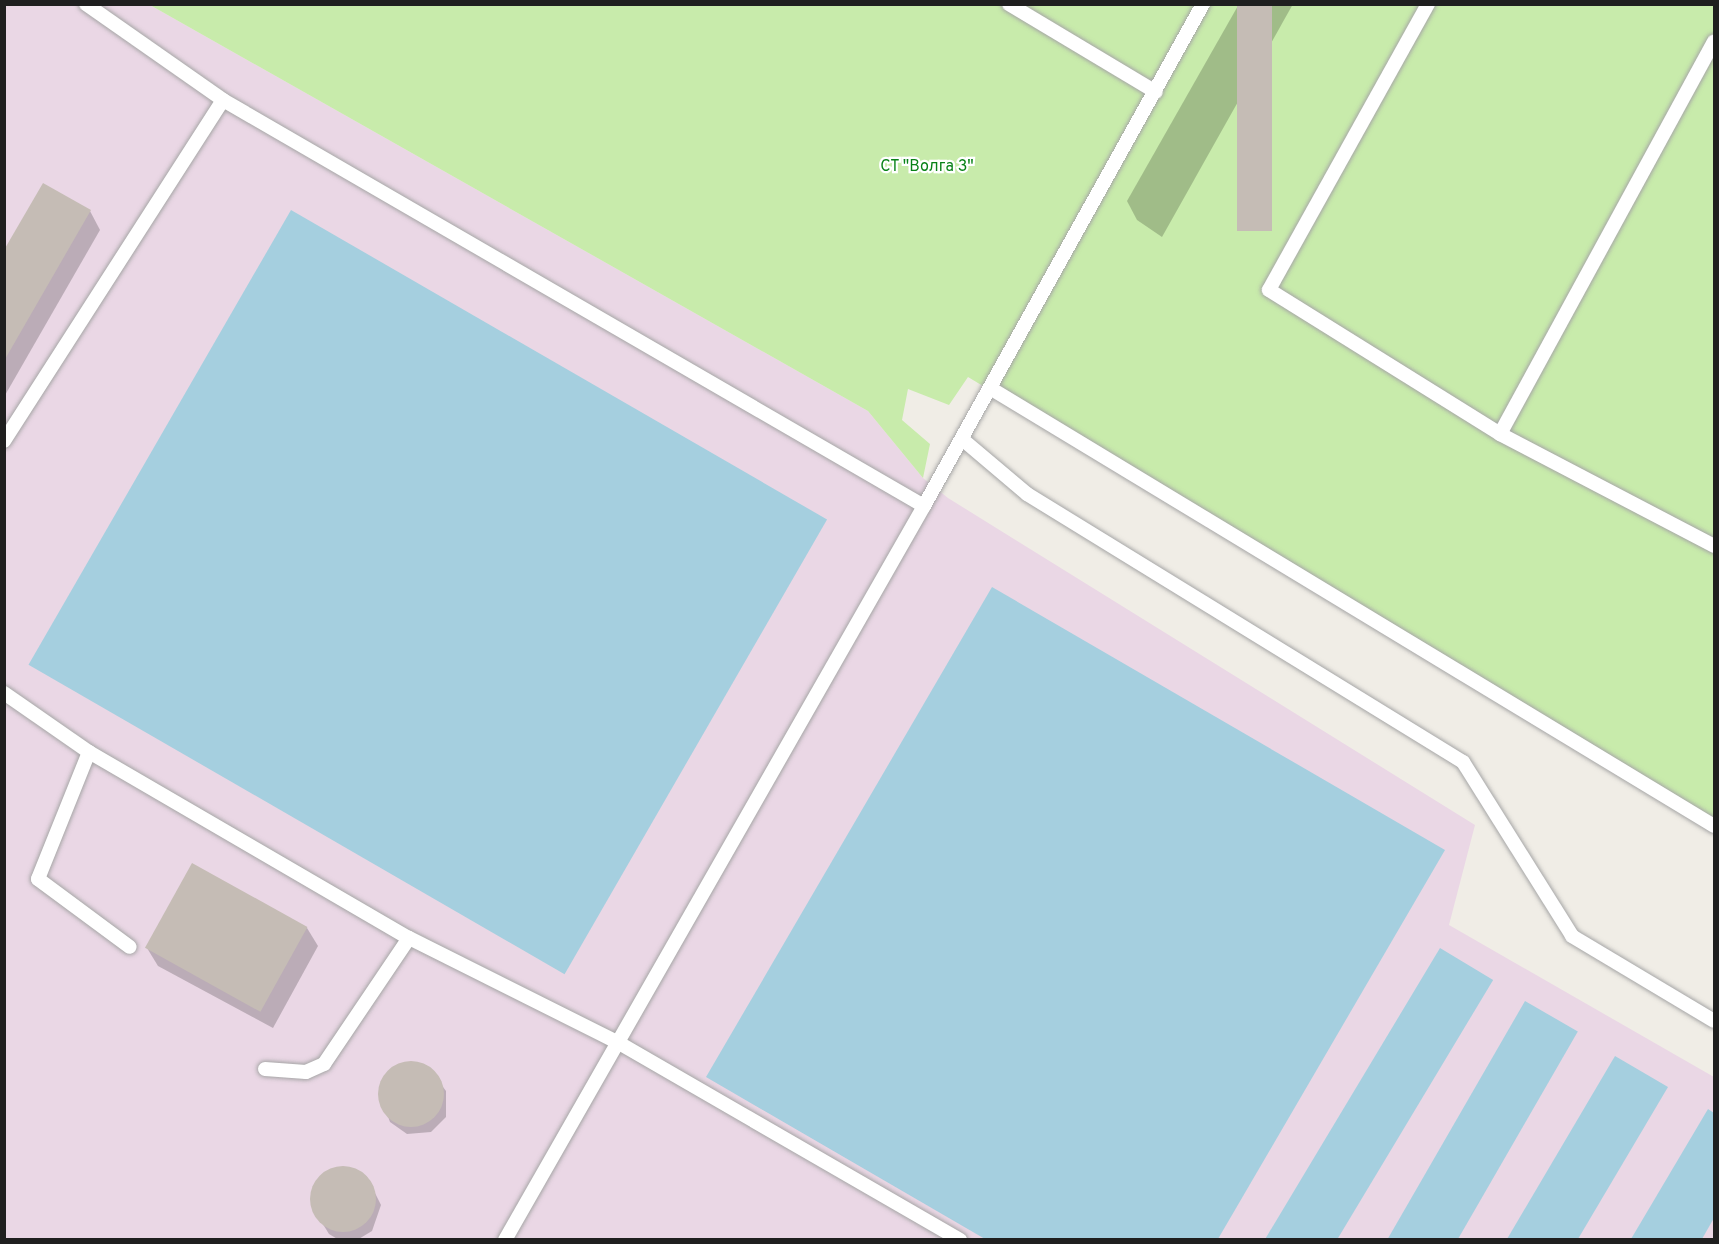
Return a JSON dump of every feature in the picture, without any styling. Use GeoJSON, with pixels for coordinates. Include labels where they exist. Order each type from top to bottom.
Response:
{"type":"FeatureCollection","features":[{"type":"Feature","properties":{"kind":"lane"},"geometry":{"type":"LineString","coordinates":[[86,4],[223,100],[924,506]]}},
{"type":"Feature","properties":{"kind":"lane"},"geometry":{"type":"LineString","coordinates":[[1009,4],[1156,92]]}},
{"type":"Feature","properties":{"kind":"lane"},"geometry":{"type":"LineString","coordinates":[[505,1239],[962,439],[1203,4]]}},
{"type":"Feature","properties":{"kind":"lane"},"geometry":{"type":"LineString","coordinates":[[1428,4],[1269,290],[1500,434],[1714,546]]}},
{"type":"Feature","properties":{"kind":"lane"},"geometry":{"type":"LineString","coordinates":[[1500,434],[1714,41]]}},
{"type":"Feature","properties":{"kind":"lane"},"geometry":{"type":"LineString","coordinates":[[4,441],[223,100]]}},
{"type":"Feature","properties":{"kind":"lane"},"geometry":{"type":"LineString","coordinates":[[990,388],[1714,826]]}},
{"type":"Feature","properties":{"kind":"lane"},"geometry":{"type":"LineString","coordinates":[[962,439],[1027,494],[1463,762],[1572,936],[1714,1021]]}},
{"type":"Feature","properties":{"kind":"lane"},"geometry":{"type":"LineString","coordinates":[[4,693],[89,752],[409,938],[619,1043],[960,1239]]}},
{"type":"Feature","properties":{"kind":"lane"},"geometry":{"type":"LineString","coordinates":[[89,752],[38,879],[130,947]]}},
{"type":"Feature","properties":{"kind":"lane"},"geometry":{"type":"LineString","coordinates":[[265,1069],[306,1072],[324,1064],[409,938]]}},
{"type":"Feature","properties":{"kind":"shaded area"},"geometry":{"type":"Polygon","coordinates":[[[5,5],[150,5],[868,411],[923,478],[948,498],[1475,825],[1449,925],[1714,1077],[1714,1239],[5,1240],[5,5]]]}},
{"type":"Feature","properties":{"kind":"green space","name":"СТ \"Волга 3\""},"geometry":{"type":"Polygon","coordinates":[[[150,5],[1714,5],[1714,826],[968,377],[949,405],[908,389],[902,420],[930,444],[923,478],[868,411],[150,5]]]}},
{"type":"Feature","properties":{"kind":"water"},"geometry":{"type":"Polygon","coordinates":[[[291,210],[827,519],[565,974],[29,665],[291,210]]]}},
{"type":"Feature","properties":{"kind":"water"},"geometry":{"type":"Polygon","coordinates":[[[992,587],[1445,850],[1218,1239],[985,1239],[706,1077],[992,587]]]}},
{"type":"Feature","properties":{"kind":"water"},"geometry":{"type":"Polygon","coordinates":[[[1440,948],[1493,980],[1337,1240],[1270,1240],[1266,1238],[1440,948]]]}},
{"type":"Feature","properties":{"kind":"water"},"geometry":{"type":"Polygon","coordinates":[[[1525,1001],[1578,1032],[1457,1240],[1387,1240],[1525,1001]]]}},
{"type":"Feature","properties":{"kind":"water"},"geometry":{"type":"Polygon","coordinates":[[[1615,1056],[1668,1087],[1578,1239],[1507,1239],[1615,1056]]]}},
{"type":"Feature","properties":{"kind":"water"},"geometry":{"type":"Polygon","coordinates":[[[1708,1109],[1714,1113],[1714,1218],[1702,1239],[1631,1239],[1708,1109]]]}},
{"type":"Feature","properties":{"kind":"building"},"geometry":{"type":"Polygon","coordinates":[[[1237,4],[1272,4],[1272,231],[1237,231],[1237,4]]]}},
{"type":"Feature","properties":{"kind":"building"},"geometry":{"type":"Polygon","coordinates":[[[43,183],[91,210],[4,361],[4,250],[43,183]]]}},
{"type":"Feature","properties":{"kind":"building"},"geometry":{"type":"Polygon","coordinates":[[[192,863],[307,927],[260,1012],[145,948],[192,863]]]}},
{"type":"Feature","properties":{"kind":"building"},"geometry":{"type":"Polygon","coordinates":[[[411,1061],[424,1064],[434,1071],[441,1081],[444,1094],[441,1107],[434,1117],[424,1124],[411,1127],[398,1124],[388,1117],[381,1107],[378,1094],[381,1081],[388,1071],[398,1064],[411,1061]]]}},
{"type":"Feature","properties":{"kind":"building"},"geometry":{"type":"Polygon","coordinates":[[[343,1166],[356,1169],[366,1176],[373,1186],[376,1199],[373,1212],[366,1222],[356,1229],[343,1232],[330,1229],[320,1222],[313,1212],[310,1199],[313,1186],[320,1176],[330,1169],[343,1166]]]}}]}
